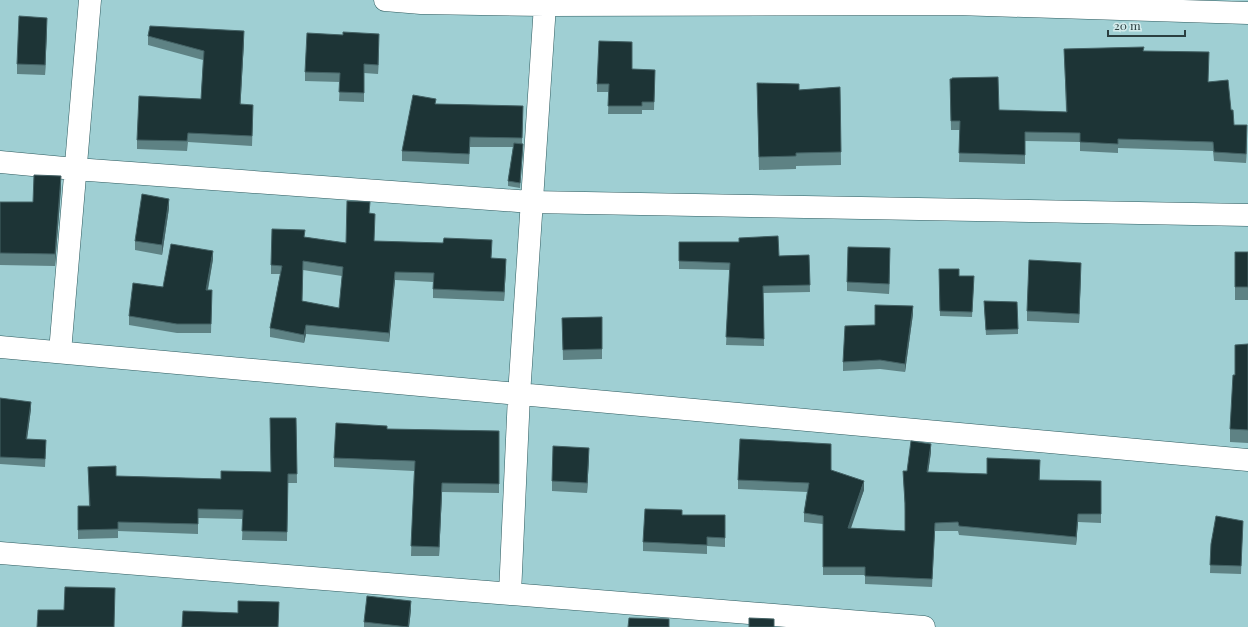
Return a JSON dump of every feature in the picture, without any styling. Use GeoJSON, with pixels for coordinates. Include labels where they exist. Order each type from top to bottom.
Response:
{"type":"FeatureCollection","features":[{"type":"Feature","properties":{"kind":"street"},"geometry":{"type":"LineString","coordinates":[[60,352],[90,0]]}},
{"type":"Feature","properties":{"kind":"street"},"geometry":{"type":"LineString","coordinates":[[385,0],[545,5],[956,2],[1248,13]]}},
{"type":"Feature","properties":{"kind":"street"},"geometry":{"type":"LineString","coordinates":[[510,594],[519,395],[545,5]]}},
{"type":"Feature","properties":{"kind":"street"},"geometry":{"type":"LineString","coordinates":[[0,162],[75,169],[531,202],[1248,215]]}},
{"type":"Feature","properties":{"kind":"street"},"geometry":{"type":"LineString","coordinates":[[0,347],[1248,460]]}},
{"type":"Feature","properties":{"kind":"street"},"geometry":{"type":"LineString","coordinates":[[0,554],[924,627]]}},
{"type":"Feature","properties":{"kind":"building"},"geometry":{"type":"Polygon","coordinates":[[[19,16],[47,18],[45,65],[17,64],[19,16]]]}},
{"type":"Feature","properties":{"kind":"building"},"geometry":{"type":"Polygon","coordinates":[[[150,26],[244,31],[240,104],[253,105],[252,136],[188,133],[187,141],[137,140],[139,96],[201,99],[204,51],[148,36],[150,26]]]}},
{"type":"Feature","properties":{"kind":"building"},"geometry":{"type":"Polygon","coordinates":[[[343,32],[379,34],[378,65],[364,64],[364,93],[339,92],[340,73],[305,72],[307,33],[343,35],[343,32]]]}},
{"type":"Feature","properties":{"kind":"building"},"geometry":{"type":"Polygon","coordinates":[[[599,41],[632,42],[632,69],[655,70],[654,102],[642,102],[642,106],[608,106],[609,84],[597,84],[599,41]]]}},
{"type":"Feature","properties":{"kind":"building"},"geometry":{"type":"Polygon","coordinates":[[[1144,47],[1143,51],[1209,52],[1208,82],[1228,80],[1234,125],[1247,125],[1246,154],[1214,152],[1213,142],[1118,139],[1118,144],[1080,142],[1080,133],[1025,132],[1025,155],[959,153],[960,121],[951,121],[950,79],[998,77],[999,110],[1067,112],[1064,49],[1144,47]]]}},
{"type":"Feature","properties":{"kind":"building"},"geometry":{"type":"Polygon","coordinates":[[[757,83],[799,84],[799,90],[840,87],[841,152],[796,153],[796,156],[759,157],[757,83]]]}},
{"type":"Feature","properties":{"kind":"building"},"geometry":{"type":"Polygon","coordinates":[[[413,95],[436,99],[435,104],[523,106],[522,138],[470,137],[469,154],[402,151],[413,95]]]}},
{"type":"Feature","properties":{"kind":"building"},"geometry":{"type":"Polygon","coordinates":[[[514,143],[523,144],[520,183],[508,181],[514,143]]]}},
{"type":"Feature","properties":{"kind":"building"},"geometry":{"type":"Polygon","coordinates":[[[34,175],[61,176],[55,254],[0,253],[0,202],[33,202],[34,175]]]}},
{"type":"Feature","properties":{"kind":"building"},"geometry":{"type":"Polygon","coordinates":[[[142,194],[169,199],[162,245],[135,241],[142,194]]]}},
{"type":"Feature","properties":{"kind":"building"},"geometry":{"type":"Polygon","coordinates":[[[347,201],[370,202],[369,213],[375,214],[374,241],[443,243],[444,238],[492,240],[491,258],[506,259],[504,292],[433,289],[434,273],[395,272],[389,333],[306,325],[304,335],[270,328],[282,266],[271,265],[272,229],[305,230],[304,237],[346,243],[347,201]],[[303,261],[302,301],[339,308],[343,267],[303,261]]]}},
{"type":"Feature","properties":{"kind":"building"},"geometry":{"type":"Polygon","coordinates":[[[778,236],[779,256],[809,255],[810,285],[763,286],[764,339],[726,337],[730,263],[679,261],[679,242],[739,242],[739,238],[778,236]]]}},
{"type":"Feature","properties":{"kind":"building"},"geometry":{"type":"Polygon","coordinates":[[[171,244],[213,251],[206,290],[212,290],[211,324],[177,324],[129,316],[133,283],[163,287],[171,244]]]}},
{"type":"Feature","properties":{"kind":"building"},"geometry":{"type":"Polygon","coordinates":[[[848,247],[890,248],[889,284],[847,282],[848,247]]]}},
{"type":"Feature","properties":{"kind":"building"},"geometry":{"type":"Polygon","coordinates":[[[1235,252],[1248,252],[1248,287],[1235,287],[1235,252]]]}},
{"type":"Feature","properties":{"kind":"building"},"geometry":{"type":"Polygon","coordinates":[[[1029,260],[1081,263],[1079,314],[1027,311],[1029,260]]]}},
{"type":"Feature","properties":{"kind":"building"},"geometry":{"type":"Polygon","coordinates":[[[939,269],[959,269],[959,276],[974,276],[972,312],[940,311],[939,269]]]}},
{"type":"Feature","properties":{"kind":"building"},"geometry":{"type":"Polygon","coordinates":[[[984,301],[1017,302],[1018,329],[986,330],[984,301]]]}},
{"type":"Feature","properties":{"kind":"building"},"geometry":{"type":"Polygon","coordinates":[[[875,305],[913,306],[905,364],[880,360],[843,362],[845,326],[875,325],[875,305]]]}},
{"type":"Feature","properties":{"kind":"building"},"geometry":{"type":"Polygon","coordinates":[[[602,317],[602,349],[563,350],[562,318],[602,317]]]}},
{"type":"Feature","properties":{"kind":"building"},"geometry":{"type":"Polygon","coordinates":[[[1248,344],[1248,430],[1230,429],[1233,375],[1235,375],[1235,345],[1248,344]]]}},
{"type":"Feature","properties":{"kind":"building"},"geometry":{"type":"Polygon","coordinates":[[[0,398],[31,402],[26,439],[46,440],[45,459],[0,457],[0,398]]]}},
{"type":"Feature","properties":{"kind":"building"},"geometry":{"type":"Polygon","coordinates":[[[270,418],[296,418],[297,474],[288,474],[287,532],[242,531],[243,510],[198,509],[198,524],[118,522],[118,529],[78,530],[78,506],[90,506],[88,467],[116,466],[116,476],[221,479],[221,471],[271,472],[270,418]]]}},
{"type":"Feature","properties":{"kind":"building"},"geometry":{"type":"Polygon","coordinates":[[[336,423],[387,426],[387,429],[499,431],[499,484],[442,483],[439,547],[411,546],[415,461],[334,458],[336,423]]]}},
{"type":"Feature","properties":{"kind":"building"},"geometry":{"type":"Polygon","coordinates":[[[740,439],[831,444],[831,470],[864,481],[848,528],[905,531],[903,471],[907,471],[911,441],[931,444],[927,472],[987,474],[987,458],[1040,460],[1039,480],[1101,481],[1101,514],[1078,514],[1076,537],[959,526],[958,522],[935,523],[932,579],[865,576],[865,567],[823,567],[823,516],[804,513],[809,483],[738,480],[740,439]]]}},
{"type":"Feature","properties":{"kind":"building"},"geometry":{"type":"Polygon","coordinates":[[[553,446],[589,448],[587,483],[552,481],[553,446]]]}},
{"type":"Feature","properties":{"kind":"building"},"geometry":{"type":"Polygon","coordinates":[[[645,509],[682,510],[682,515],[725,515],[725,538],[707,537],[707,545],[643,542],[645,509]]]}},
{"type":"Feature","properties":{"kind":"building"},"geometry":{"type":"Polygon","coordinates":[[[1216,516],[1243,521],[1241,566],[1210,565],[1211,544],[1216,516]]]}},
{"type":"Feature","properties":{"kind":"building"},"geometry":{"type":"Polygon","coordinates":[[[65,587],[115,588],[114,627],[37,627],[38,610],[64,610],[65,587]]]}},
{"type":"Feature","properties":{"kind":"building"},"geometry":{"type":"Polygon","coordinates":[[[367,596],[411,601],[408,627],[364,622],[367,596]]]}},
{"type":"Feature","properties":{"kind":"building"},"geometry":{"type":"Polygon","coordinates":[[[238,601],[279,602],[278,627],[182,627],[183,611],[238,613],[238,601]]]}},
{"type":"Feature","properties":{"kind":"building"},"geometry":{"type":"Polygon","coordinates":[[[629,618],[669,619],[669,627],[628,627],[629,618]]]}},
{"type":"Feature","properties":{"kind":"building"},"geometry":{"type":"Polygon","coordinates":[[[749,618],[774,619],[774,627],[749,627],[749,618]]]}}]}
